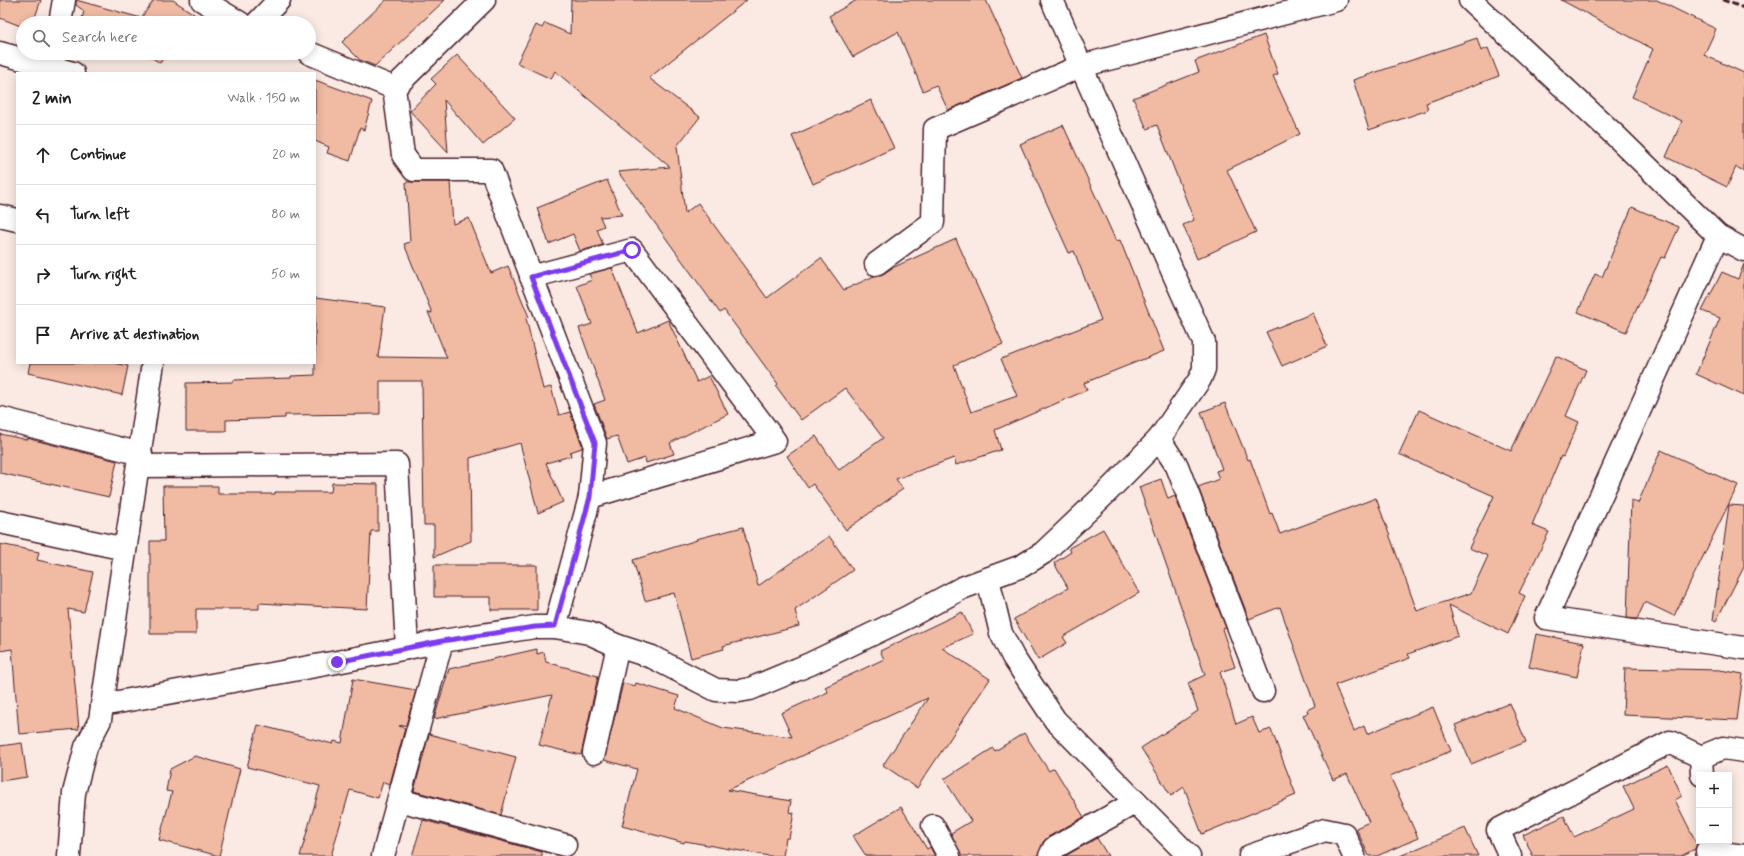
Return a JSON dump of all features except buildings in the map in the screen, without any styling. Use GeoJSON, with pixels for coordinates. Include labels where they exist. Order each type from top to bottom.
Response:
{"type":"FeatureCollection","features":[{"type":"Feature","properties":{"kind":"street"},"geometry":{"type":"LineString","coordinates":[[61,16],[64,0]]}},
{"type":"Feature","properties":{"kind":"street"},"geometry":{"type":"LineString","coordinates":[[202,0],[228,16]]}},
{"type":"Feature","properties":{"kind":"street"},"geometry":{"type":"LineString","coordinates":[[264,16],[279,0]]}},
{"type":"Feature","properties":{"kind":"street"},"geometry":{"type":"LineString","coordinates":[[394,88],[484,0]]}},
{"type":"Feature","properties":{"kind":"street"},"geometry":{"type":"LineString","coordinates":[[102,705],[337,662],[442,641],[535,627],[555,626],[589,633],[618,646],[652,657],[716,690],[739,691],[750,689],[810,664],[908,617],[962,588],[1022,566],[1043,553],[1103,496],[1159,439],[1200,379],[1204,369],[1204,342],[1052,0]]}},
{"type":"Feature","properties":{"kind":"street"},"geometry":{"type":"LineString","coordinates":[[876,264],[933,222],[935,129],[1081,66],[1336,0]]}},
{"type":"Feature","properties":{"kind":"street"},"geometry":{"type":"LineString","coordinates":[[1470,0],[1618,138],[1718,236],[1744,250]]}},
{"type":"Feature","properties":{"kind":"street"},"geometry":{"type":"LineString","coordinates":[[0,53],[16,55]]}},
{"type":"Feature","properties":{"kind":"street"},"geometry":{"type":"LineString","coordinates":[[316,56],[394,88]]}},
{"type":"Feature","properties":{"kind":"street"},"geometry":{"type":"LineString","coordinates":[[53,60],[71,72]]}},
{"type":"Feature","properties":{"kind":"street"},"geometry":{"type":"LineString","coordinates":[[394,88],[403,155],[414,170],[491,170],[595,443],[590,497],[555,626]]}},
{"type":"Feature","properties":{"kind":"street"},"geometry":{"type":"LineString","coordinates":[[0,216],[16,220]]}},
{"type":"Feature","properties":{"kind":"street"},"geometry":{"type":"LineString","coordinates":[[1718,236],[1546,618],[1743,645]]}},
{"type":"Feature","properties":{"kind":"street"},"geometry":{"type":"LineString","coordinates":[[531,277],[632,250],[775,441],[590,497]]}},
{"type":"Feature","properties":{"kind":"street"},"geometry":{"type":"LineString","coordinates":[[69,856],[74,793],[86,747],[100,720],[124,549],[140,460],[153,364]]}},
{"type":"Feature","properties":{"kind":"street"},"geometry":{"type":"LineString","coordinates":[[0,418],[140,460],[397,464],[407,648]]}},
{"type":"Feature","properties":{"kind":"street"},"geometry":{"type":"LineString","coordinates":[[1159,439],[1177,466],[1263,691]]}},
{"type":"Feature","properties":{"kind":"street"},"geometry":{"type":"LineString","coordinates":[[0,522],[124,549]]}},
{"type":"Feature","properties":{"kind":"street"},"geometry":{"type":"LineString","coordinates":[[988,579],[1001,633],[1012,657],[1055,720],[1189,856]]}},
{"type":"Feature","properties":{"kind":"street"},"geometry":{"type":"LineString","coordinates":[[383,856],[442,641]]}},
{"type":"Feature","properties":{"kind":"street"},"geometry":{"type":"LineString","coordinates":[[594,753],[618,646]]}},
{"type":"Feature","properties":{"kind":"street"},"geometry":{"type":"LineString","coordinates":[[1510,856],[1498,830],[1670,742],[1702,766],[1723,748],[1744,751]]}},
{"type":"Feature","properties":{"kind":"street"},"geometry":{"type":"LineString","coordinates":[[398,800],[565,845]]}},
{"type":"Feature","properties":{"kind":"street"},"geometry":{"type":"LineString","coordinates":[[1050,856],[1054,848],[1136,802]]}},
{"type":"Feature","properties":{"kind":"street"},"geometry":{"type":"LineString","coordinates":[[933,826],[950,856]]}},
{"type":"Feature","properties":{"kind":"street"},"geometry":{"type":"LineString","coordinates":[[1250,856],[1325,830],[1344,834],[1354,856]]}},
{"type":"Feature","properties":{"kind":"street"},"geometry":{"type":"LineString","coordinates":[[1706,849],[1744,856]]}},
{"type":"Feature","properties":{"kind":"railway"},"geometry":{"type":"LineString","coordinates":[[1723,0],[1744,8]]}},
{"type":"Feature","properties":{"kind":"route"},"geometry":{"type":"LineString","coordinates":[[337,662],[442,641],[535,627],[555,626],[590,497],[595,443],[531,277],[632,250]]}}]}
